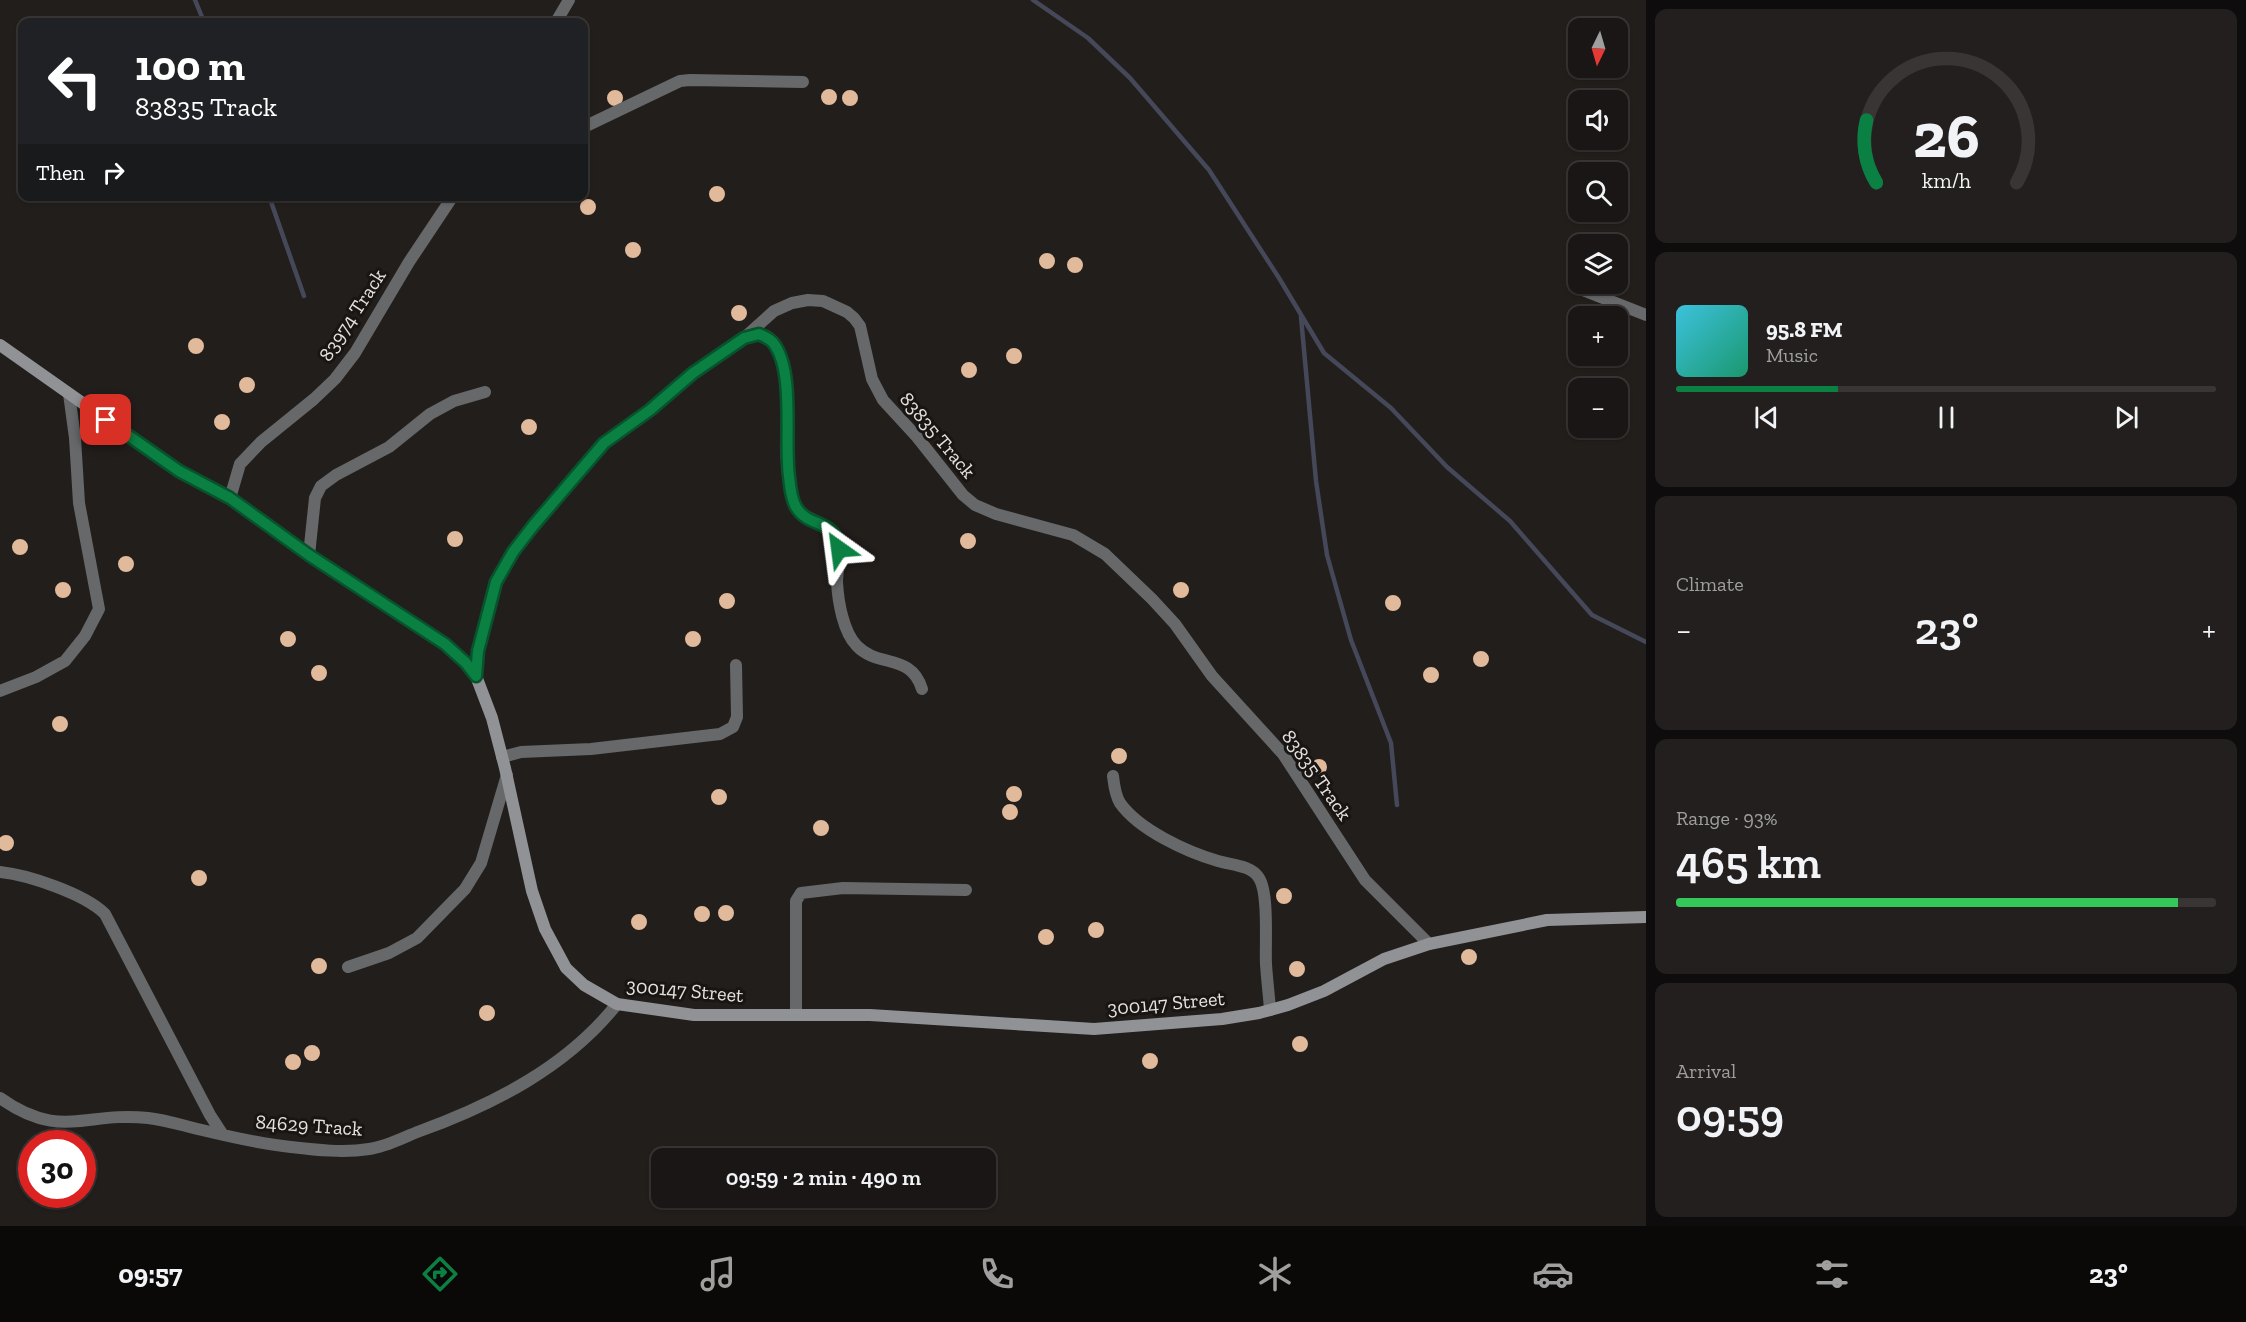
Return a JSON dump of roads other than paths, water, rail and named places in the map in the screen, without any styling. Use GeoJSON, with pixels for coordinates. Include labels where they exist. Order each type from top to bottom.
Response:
{"type":"FeatureCollection","features":[{"type":"Feature","properties":{"kind":"street"},"geometry":{"type":"LineString","coordinates":[[558,18],[569,0]]}},
{"type":"Feature","properties":{"kind":"street"},"geometry":{"type":"LineString","coordinates":[[588,125],[680,81],[803,82]]}},
{"type":"Feature","properties":{"kind":"street","name":"83974 Track"},"geometry":{"type":"LineString","coordinates":[[230,498],[240,464],[261,442],[335,379],[355,353],[409,261],[450,201]]}},
{"type":"Feature","properties":{"kind":"street"},"geometry":{"type":"LineString","coordinates":[[1593,294],[1646,315]]}},
{"type":"Feature","properties":{"kind":"street","name":"83835 Track"},"geometry":{"type":"LineString","coordinates":[[476,676],[478,651],[496,582],[513,552],[533,526],[604,443],[650,410],[693,373],[744,338],[774,311],[792,303],[808,300],[823,301],[836,306],[854,318],[860,326],[872,379],[882,400],[917,438],[963,495],[975,505],[996,514],[1073,535],[1105,554],[1152,599],[1175,624],[1212,676],[1283,754],[1365,880],[1429,944]]}},
{"type":"Feature","properties":{"kind":"street"},"geometry":{"type":"LineString","coordinates":[[744,338],[759,334],[769,339],[779,353],[787,393],[786,450],[792,496],[795,507],[801,514],[832,531],[838,540],[839,602],[851,638],[861,650],[869,655],[909,668],[915,674],[922,689]]}},
{"type":"Feature","properties":{"kind":"street","name":"300147 Street"},"geometry":{"type":"LineString","coordinates":[[0,345],[179,471],[230,498],[309,555],[445,644],[466,663],[476,676],[492,718],[532,891],[545,928],[566,968],[584,985],[617,1004],[694,1015],[870,1015],[1094,1029],[1222,1019],[1270,1010],[1324,991],[1384,959],[1429,944],[1547,920],[1646,917]]}},
{"type":"Feature","properties":{"kind":"street"},"geometry":{"type":"LineString","coordinates":[[309,555],[315,498],[321,486],[336,475],[389,447],[430,414],[454,401],[485,392]]}},
{"type":"Feature","properties":{"kind":"street"},"geometry":{"type":"LineString","coordinates":[[0,691],[36,677],[65,661],[86,636],[99,609],[79,503],[75,438],[69,394]]}},
{"type":"Feature","properties":{"kind":"street"},"geometry":{"type":"LineString","coordinates":[[502,757],[531,751],[591,749],[720,734],[733,727],[737,717],[736,665]]}},
{"type":"Feature","properties":{"kind":"street"},"geometry":{"type":"LineString","coordinates":[[348,967],[389,953],[417,938],[465,888],[481,863],[507,775]]}},
{"type":"Feature","properties":{"kind":"street"},"geometry":{"type":"LineString","coordinates":[[1113,776],[1115,792],[1120,802],[1133,817],[1152,831],[1209,858],[1245,868],[1258,876],[1264,893],[1270,1010]]}},
{"type":"Feature","properties":{"kind":"street"},"geometry":{"type":"LineString","coordinates":[[0,872],[58,889],[88,902],[105,914],[210,1115],[223,1135]]}},
{"type":"Feature","properties":{"kind":"street"},"geometry":{"type":"LineString","coordinates":[[796,1015],[795,901],[801,893],[843,888],[966,890]]}},
{"type":"Feature","properties":{"kind":"street","name":"84629 Track"},"geometry":{"type":"LineString","coordinates":[[0,1098],[20,1110],[51,1122],[68,1123],[134,1117],[155,1119],[223,1135],[291,1147],[370,1149],[464,1115],[517,1088],[562,1058],[598,1028],[617,1004]]}},
{"type":"Feature","properties":{"kind":"waterway"},"geometry":{"type":"LineString","coordinates":[[195,0],[202,18]]}},
{"type":"Feature","properties":{"kind":"waterway"},"geometry":{"type":"LineString","coordinates":[[1033,0],[1088,38],[1130,78],[1209,170],[1279,278],[1324,353],[1391,408],[1447,467],[1510,521],[1592,615],[1646,642]]}},
{"type":"Feature","properties":{"kind":"waterway"},"geometry":{"type":"LineString","coordinates":[[271,201],[304,296]]}},
{"type":"Feature","properties":{"kind":"waterway"},"geometry":{"type":"LineString","coordinates":[[1301,317],[1316,481],[1327,555],[1351,640],[1391,743],[1397,805]]}}]}
